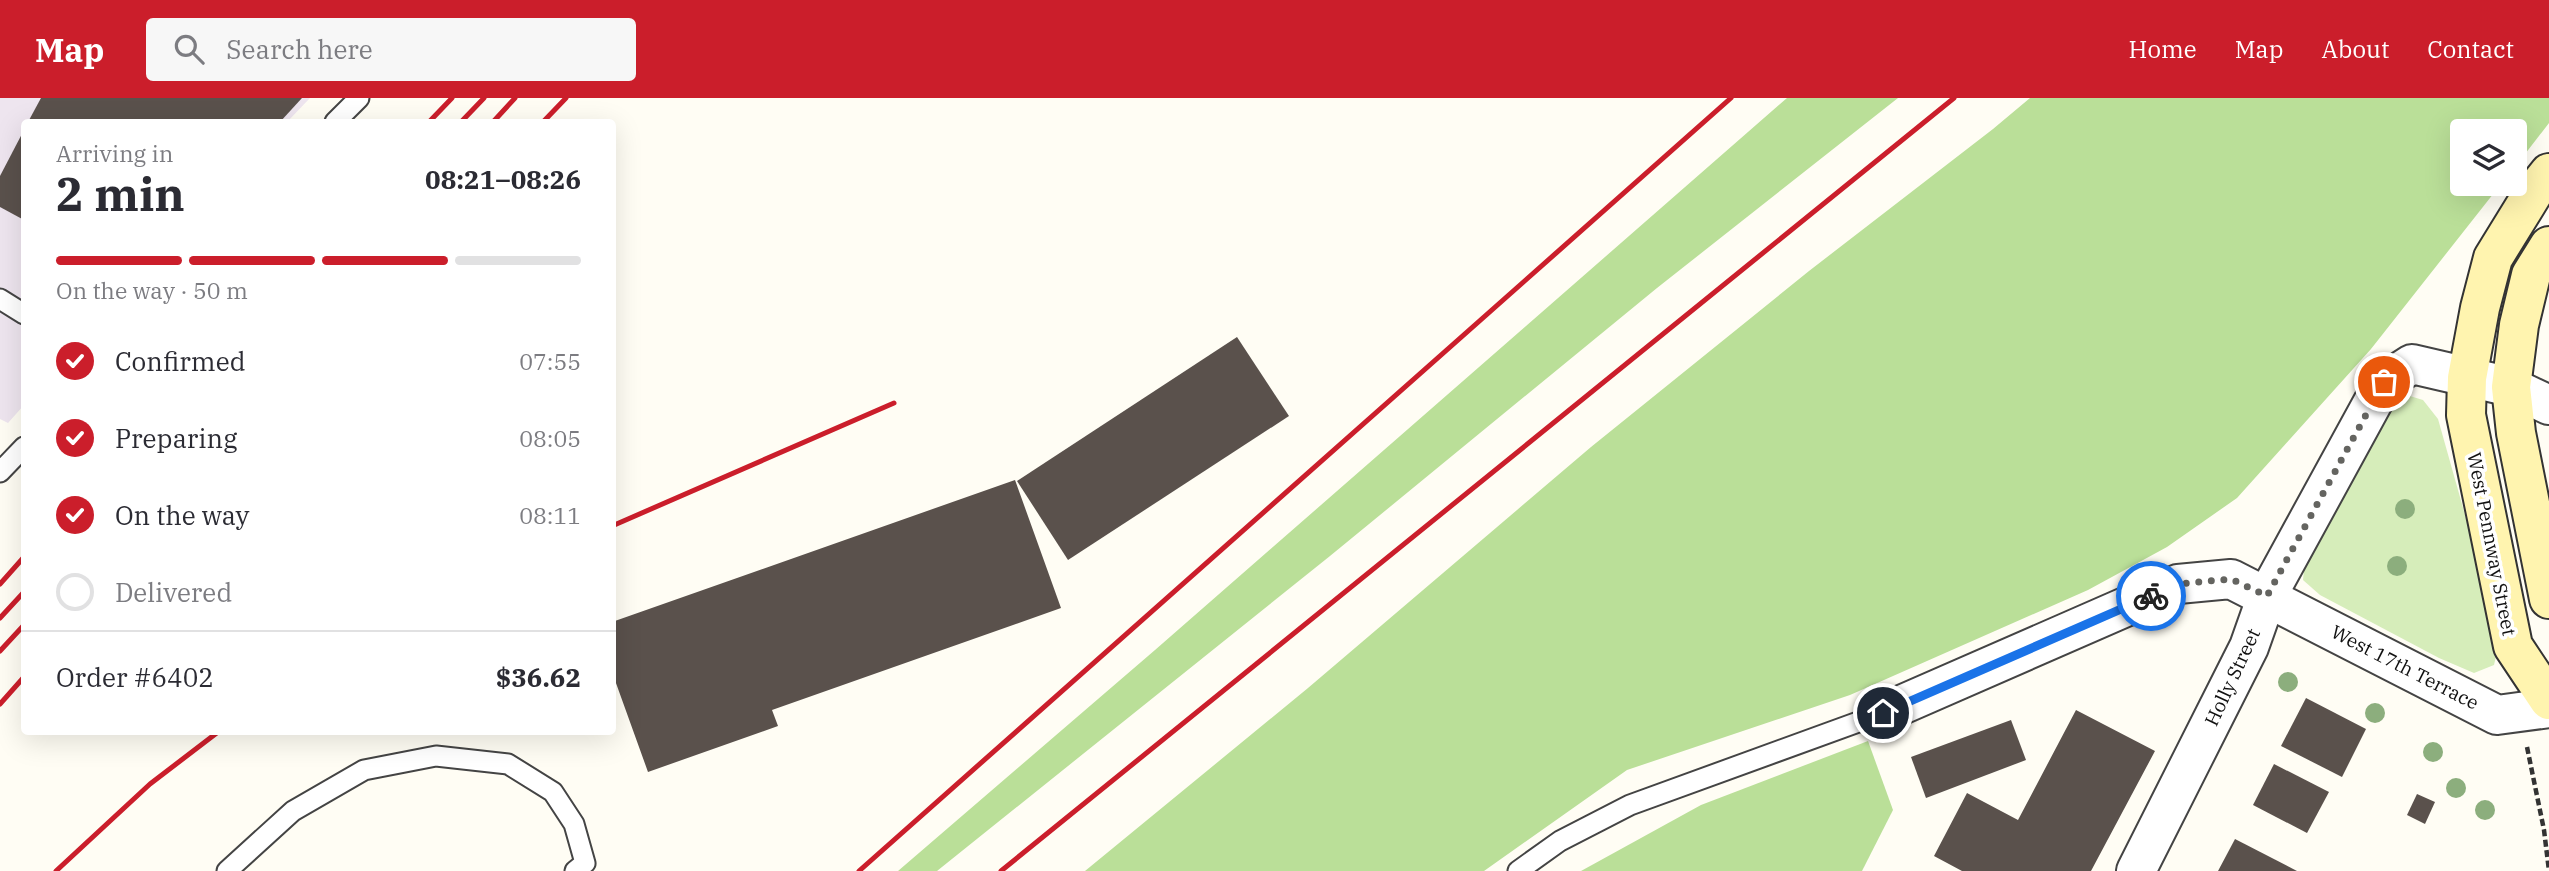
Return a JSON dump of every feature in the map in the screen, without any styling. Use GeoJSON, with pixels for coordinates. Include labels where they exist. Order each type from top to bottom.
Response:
{"type":"FeatureCollection","features":[{"type":"Feature","properties":{"kind":"street","name":"West Pennway Street"},"geometry":{"type":"LineString","coordinates":[[2549,173],[2533,192],[2493,258],[2480,308],[2467,378],[2466,415],[2513,646],[2549,700]]}},
{"type":"Feature","properties":{"kind":"street"},"geometry":{"type":"LineString","coordinates":[[2549,246],[2531,275],[2519,325],[2511,387],[2516,433],[2549,598]]}},
{"type":"Feature","properties":{"kind":"street","name":"Holly Street"},"geometry":{"type":"LineString","coordinates":[[2136,871],[2249,647],[2267,596],[2384,382],[2412,364],[2511,387],[2549,405]]}},
{"type":"Feature","properties":{"kind":"street","name":"West 17th Terrace"},"geometry":{"type":"LineString","coordinates":[[1883,713],[2178,584],[2231,579],[2497,715],[2549,708]]}},
{"type":"Feature","properties":{"kind":"lane"},"geometry":{"type":"LineString","coordinates":[[338,119],[359,98]]}},
{"type":"Feature","properties":{"kind":"lane"},"geometry":{"type":"LineString","coordinates":[[0,299],[21,312]]}},
{"type":"Feature","properties":{"kind":"lane"},"geometry":{"type":"LineString","coordinates":[[0,472],[21,450]]}},
{"type":"Feature","properties":{"kind":"lane"},"geometry":{"type":"LineString","coordinates":[[1518,871],[1560,841],[1630,806],[1883,713]]}},
{"type":"Feature","properties":{"kind":"lane"},"geometry":{"type":"LineString","coordinates":[[227,871],[293,811],[364,770],[436,756],[508,764],[553,792],[574,824],[584,863],[575,871]]}},
{"type":"Feature","properties":{"kind":"shaded area"},"geometry":{"type":"Polygon","coordinates":[[[0,98],[310,98],[290,119],[21,119],[21,408],[8,423],[0,419],[0,98]]]}},
{"type":"Feature","properties":{"kind":"green space"},"geometry":{"type":"Polygon","coordinates":[[[1787,98],[1898,98],[1657,288],[1330,556],[937,871],[898,871],[1155,650],[1787,98]]]}},
{"type":"Feature","properties":{"kind":"green space"},"geometry":{"type":"Polygon","coordinates":[[[2030,98],[2549,98],[2549,123],[2527,151],[2527,119],[2450,119],[2450,196],[2492,196],[2371,349],[2237,498],[2167,547],[2088,590],[1850,695],[1627,770],[1484,871],[1085,871],[1308,688],[1591,447],[1809,271],[2030,98]]]}},
{"type":"Feature","properties":{"kind":"green space"},"geometry":{"type":"Polygon","coordinates":[[[2400,393],[2423,400],[2438,419],[2500,639],[2494,665],[2474,673],[2439,658],[2320,595],[2303,580],[2305,560],[2387,403],[2400,393]]]}},
{"type":"Feature","properties":{"kind":"green space"},"geometry":{"type":"Polygon","coordinates":[[[1868,741],[1893,810],[1862,871],[1581,871],[1701,805],[1868,741]]]}},
{"type":"Feature","properties":{"kind":"building"},"geometry":{"type":"Polygon","coordinates":[[[41,98],[302,98],[283,119],[30,119],[41,98]]]}},
{"type":"Feature","properties":{"kind":"building"},"geometry":{"type":"Polygon","coordinates":[[[21,136],[21,218],[0,207],[0,176],[21,136]]]}},
{"type":"Feature","properties":{"kind":"building"},"geometry":{"type":"Polygon","coordinates":[[[1237,337],[1289,416],[1068,560],[1017,481],[1237,337]]]}},
{"type":"Feature","properties":{"kind":"building"},"geometry":{"type":"Polygon","coordinates":[[[1015,480],[1061,608],[772,710],[778,726],[648,772],[616,683],[616,621],[1015,480]]]}},
{"type":"Feature","properties":{"kind":"building"},"geometry":{"type":"Polygon","coordinates":[[[2306,698],[2366,729],[2342,777],[2281,746],[2306,698]]]}},
{"type":"Feature","properties":{"kind":"building"},"geometry":{"type":"Polygon","coordinates":[[[2076,710],[2155,751],[2091,871],[1962,871],[1934,856],[1967,793],[2018,820],[2076,710]]]}},
{"type":"Feature","properties":{"kind":"building"},"geometry":{"type":"Polygon","coordinates":[[[2011,720],[2026,760],[1926,798],[1911,757],[2011,720]]]}},
{"type":"Feature","properties":{"kind":"building"},"geometry":{"type":"Polygon","coordinates":[[[2274,764],[2329,792],[2307,833],[2253,805],[2274,764]]]}},
{"type":"Feature","properties":{"kind":"building"},"geometry":{"type":"Polygon","coordinates":[[[2417,794],[2435,802],[2425,824],[2407,815],[2417,794]]]}},
{"type":"Feature","properties":{"kind":"building"},"geometry":{"type":"Polygon","coordinates":[[[2235,839],[2297,871],[2218,871],[2235,839]]]}},
{"type":"Feature","properties":{"kind":"railway"},"geometry":{"type":"LineString","coordinates":[[432,119],[452,98]]}},
{"type":"Feature","properties":{"kind":"railway"},"geometry":{"type":"LineString","coordinates":[[464,119],[484,98]]}},
{"type":"Feature","properties":{"kind":"railway"},"geometry":{"type":"LineString","coordinates":[[496,119],[515,98]]}},
{"type":"Feature","properties":{"kind":"railway"},"geometry":{"type":"LineString","coordinates":[[546,119],[566,98]]}},
{"type":"Feature","properties":{"kind":"railway"},"geometry":{"type":"LineString","coordinates":[[859,871],[1731,98]]}},
{"type":"Feature","properties":{"kind":"railway"},"geometry":{"type":"LineString","coordinates":[[1001,871],[1954,98]]}},
{"type":"Feature","properties":{"kind":"railway"},"geometry":{"type":"LineString","coordinates":[[616,524],[894,403]]}},
{"type":"Feature","properties":{"kind":"railway"},"geometry":{"type":"LineString","coordinates":[[0,584],[21,560]]}},
{"type":"Feature","properties":{"kind":"railway"},"geometry":{"type":"LineString","coordinates":[[0,618],[21,595]]}},
{"type":"Feature","properties":{"kind":"railway"},"geometry":{"type":"LineString","coordinates":[[0,651],[21,628]]}},
{"type":"Feature","properties":{"kind":"railway"},"geometry":{"type":"LineString","coordinates":[[0,704],[21,680]]}},
{"type":"Feature","properties":{"kind":"railway"},"geometry":{"type":"LineString","coordinates":[[56,871],[150,784],[214,735]]}},
{"type":"Feature","properties":{"kind":"way so far"},"geometry":{"type":"LineString","coordinates":[[2151,596],[2178,584],[2231,579],[2267,596],[2384,382]]}},
{"type":"Feature","properties":{"kind":"route"},"geometry":{"type":"LineString","coordinates":[[1883,713],[2151,596]]}}]}
